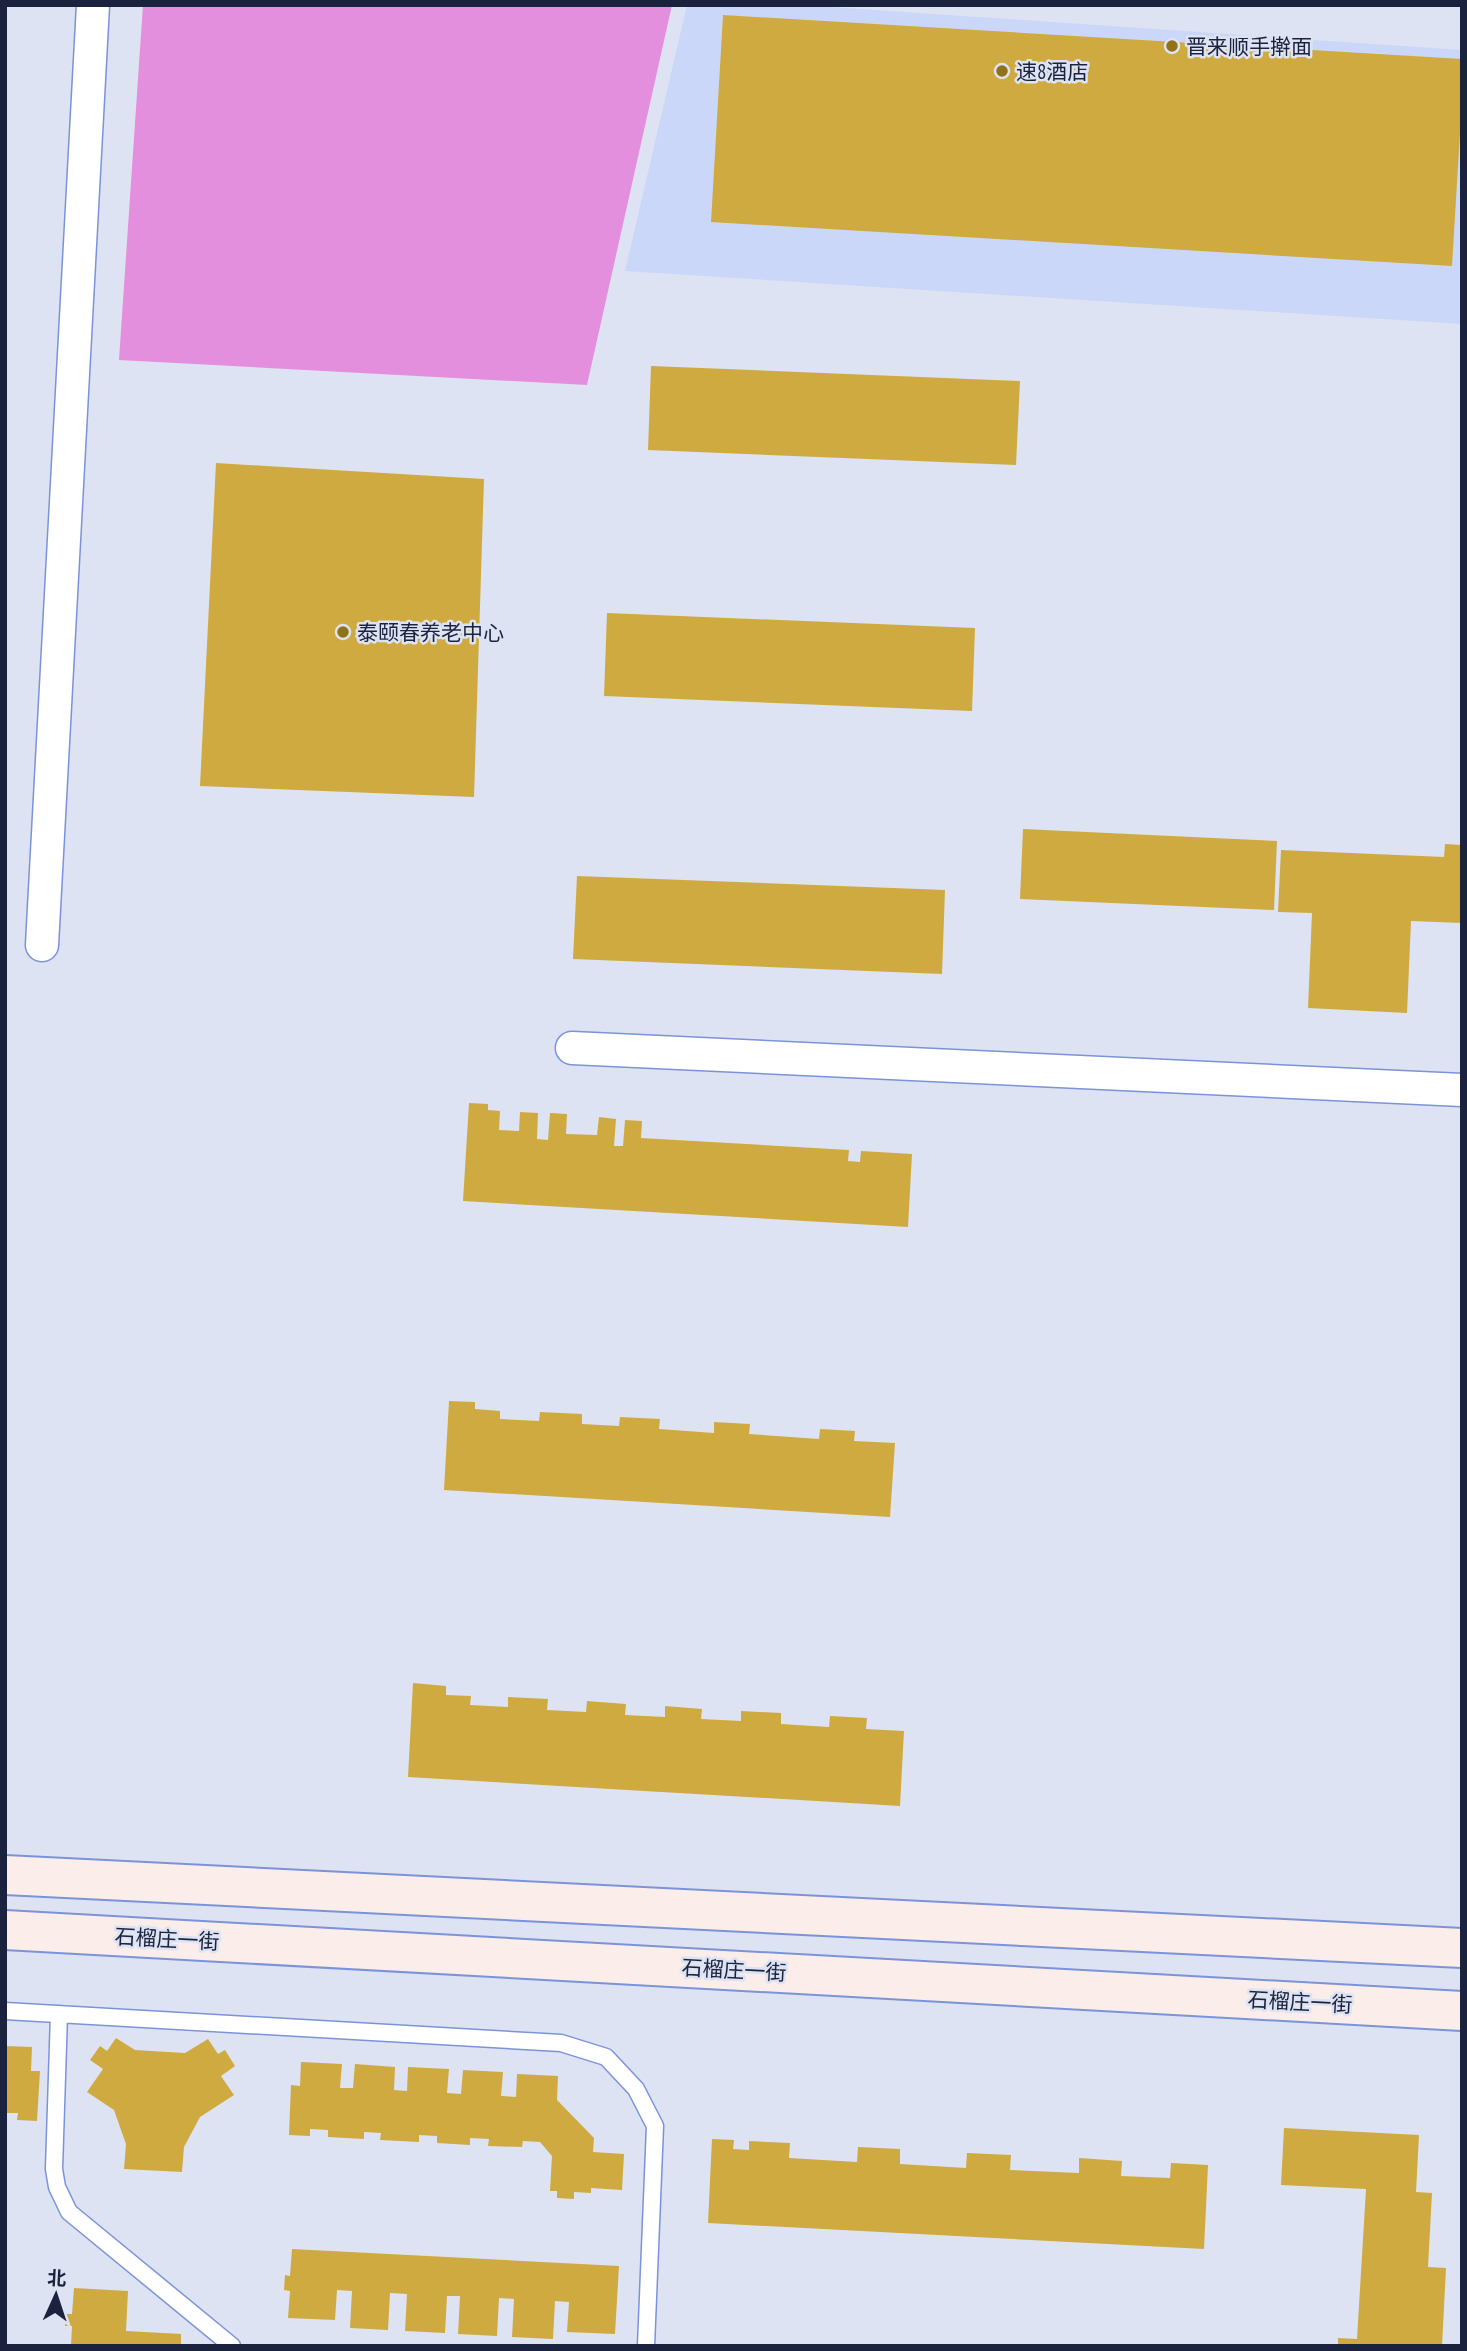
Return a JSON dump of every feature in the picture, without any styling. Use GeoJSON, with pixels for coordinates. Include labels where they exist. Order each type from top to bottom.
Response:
{"type":"FeatureCollection","features":[{"type":"Feature","properties":{"kind":"street"},"geometry":{"type":"LineString","coordinates":[[42,945],[93,5]]}},
{"type":"Feature","properties":{"kind":"street"},"geometry":{"type":"LineString","coordinates":[[572,1048],[1462,1090]]}},
{"type":"Feature","properties":{"kind":"street"},"geometry":{"type":"LineString","coordinates":[[5,1875],[1462,1948]]}},
{"type":"Feature","properties":{"kind":"street","name":"石榴庄一街"},"geometry":{"type":"LineString","coordinates":[[5,1930],[1462,2011]]}},
{"type":"Feature","properties":{"kind":"lane"},"geometry":{"type":"LineString","coordinates":[[5,2011],[561,2043],[606,2057],[636,2089],[655,2126],[646,2346]]}},
{"type":"Feature","properties":{"kind":"lane"},"geometry":{"type":"LineString","coordinates":[[59,2014],[54,2169],[57,2187],[69,2212],[232,2346]]}},
{"type":"Feature","properties":{"kind":"shaded area"},"geometry":{"type":"Polygon","coordinates":[[[143,5],[672,5],[587,385],[119,360],[143,5]]]}},
{"type":"Feature","properties":{"kind":"shaded area"},"geometry":{"type":"Polygon","coordinates":[[[687,5],[802,5],[1462,50],[1462,324],[625,271],[687,5]]]}},
{"type":"Feature","properties":{"kind":"building"},"geometry":{"type":"Polygon","coordinates":[[[723,15],[1462,59],[1452,266],[711,222],[723,15]]]}},
{"type":"Feature","properties":{"kind":"building"},"geometry":{"type":"Polygon","coordinates":[[[651,366],[1020,381],[1016,465],[648,450],[651,366]]]}},
{"type":"Feature","properties":{"kind":"building","name":"泰颐春养老中心"},"geometry":{"type":"Polygon","coordinates":[[[216,463],[484,479],[474,797],[200,786],[216,463]]]}},
{"type":"Feature","properties":{"kind":"building"},"geometry":{"type":"Polygon","coordinates":[[[607,613],[975,628],[972,711],[604,696],[607,613]]]}},
{"type":"Feature","properties":{"kind":"building"},"geometry":{"type":"Polygon","coordinates":[[[1023,829],[1277,841],[1274,910],[1020,899],[1023,829]]]}},
{"type":"Feature","properties":{"kind":"building"},"geometry":{"type":"Polygon","coordinates":[[[1445,844],[1462,845],[1462,923],[1411,921],[1407,1013],[1308,1008],[1312,913],[1278,912],[1281,850],[1444,857],[1445,844]]]}},
{"type":"Feature","properties":{"kind":"building"},"geometry":{"type":"Polygon","coordinates":[[[577,876],[945,890],[942,974],[573,959],[577,876]]]}},
{"type":"Feature","properties":{"kind":"building"},"geometry":{"type":"Polygon","coordinates":[[[469,1103],[488,1104],[488,1110],[500,1111],[499,1130],[519,1131],[520,1112],[538,1113],[537,1139],[548,1140],[550,1113],[567,1114],[566,1134],[597,1135],[599,1117],[616,1119],[614,1146],[623,1146],[625,1120],[642,1121],[641,1138],[849,1150],[848,1161],[860,1162],[861,1151],[912,1154],[908,1227],[463,1201],[469,1103]]]}},
{"type":"Feature","properties":{"kind":"building"},"geometry":{"type":"Polygon","coordinates":[[[449,1401],[475,1402],[475,1409],[500,1411],[500,1419],[539,1421],[540,1412],[582,1414],[582,1424],[619,1426],[620,1417],[660,1419],[659,1429],[714,1433],[714,1422],[750,1424],[749,1434],[819,1439],[820,1429],[855,1431],[854,1441],[895,1443],[890,1517],[444,1490],[449,1401]]]}},
{"type":"Feature","properties":{"kind":"building"},"geometry":{"type":"Polygon","coordinates":[[[413,1683],[446,1686],[446,1695],[471,1696],[470,1705],[508,1707],[508,1697],[548,1699],[547,1710],[586,1712],[587,1701],[626,1704],[625,1715],[665,1717],[665,1706],[702,1709],[701,1719],[741,1721],[741,1711],[781,1713],[781,1724],[829,1727],[830,1716],[867,1718],[866,1729],[904,1731],[900,1806],[408,1777],[413,1683]]]}},
{"type":"Feature","properties":{"kind":"building"},"geometry":{"type":"Polygon","coordinates":[[[116,2038],[135,2050],[185,2053],[208,2039],[218,2054],[225,2050],[235,2066],[221,2076],[234,2095],[200,2117],[184,2147],[182,2172],[124,2169],[126,2144],[114,2110],[87,2092],[103,2069],[90,2060],[100,2046],[107,2051],[116,2038]]]}},
{"type":"Feature","properties":{"kind":"building"},"geometry":{"type":"Polygon","coordinates":[[[5,2046],[32,2047],[31,2071],[40,2071],[37,2121],[17,2120],[18,2113],[5,2113],[5,2046]]]}},
{"type":"Feature","properties":{"kind":"building"},"geometry":{"type":"Polygon","coordinates":[[[301,2062],[342,2064],[340,2088],[353,2088],[355,2064],[395,2067],[394,2090],[407,2091],[408,2067],[449,2069],[447,2093],[461,2094],[463,2070],[503,2072],[501,2096],[516,2097],[517,2074],[558,2076],[557,2100],[594,2138],[593,2152],[624,2154],[622,2190],[591,2188],[591,2193],[574,2192],[574,2199],[557,2198],[557,2191],[550,2191],[552,2156],[540,2142],[523,2141],[522,2147],[488,2146],[489,2139],[470,2138],[470,2145],[437,2143],[437,2136],[419,2135],[419,2142],[380,2140],[381,2133],[364,2132],[364,2139],[328,2137],[328,2130],[310,2129],[310,2136],[289,2135],[291,2085],[300,2086],[301,2062]]]}},
{"type":"Feature","properties":{"kind":"building"},"geometry":{"type":"Polygon","coordinates":[[[1284,2128],[1419,2135],[1416,2192],[1432,2193],[1428,2267],[1446,2268],[1442,2346],[1338,2346],[1338,2338],[1357,2339],[1366,2189],[1281,2185],[1284,2128]]]}},
{"type":"Feature","properties":{"kind":"building"},"geometry":{"type":"Polygon","coordinates":[[[712,2139],[734,2140],[733,2149],[749,2150],[749,2141],[790,2143],[789,2158],[857,2162],[858,2147],[900,2149],[900,2164],[966,2168],[967,2153],[1011,2155],[1010,2170],[1079,2173],[1079,2158],[1122,2161],[1121,2176],[1170,2178],[1171,2163],[1208,2165],[1204,2249],[708,2223],[712,2139]]]}},
{"type":"Feature","properties":{"kind":"building"},"geometry":{"type":"Polygon","coordinates":[[[292,2249],[619,2266],[615,2334],[567,2332],[569,2302],[555,2301],[553,2339],[512,2337],[514,2299],[499,2298],[497,2336],[458,2334],[460,2296],[447,2296],[445,2333],[405,2331],[407,2294],[390,2293],[388,2330],[350,2328],[352,2291],[337,2290],[335,2320],[288,2318],[290,2291],[284,2290],[285,2275],[290,2276],[292,2249]]]}},
{"type":"Feature","properties":{"kind":"building"},"geometry":{"type":"Polygon","coordinates":[[[74,2288],[128,2291],[126,2331],[181,2334],[181,2346],[71,2346],[72,2326],[65,2326],[66,2314],[72,2314],[74,2288]]]}},
{"type":"Feature","properties":{"kind":"place","name":"晋来顺手擀面"},"geometry":{"type":"Point","coordinates":[1172,46]}},
{"type":"Feature","properties":{"kind":"place","name":"速8酒店"},"geometry":{"type":"Point","coordinates":[1002,71]}},
{"type":"Feature","properties":{"kind":"place","name":"泰颐春养老中心"},"geometry":{"type":"Point","coordinates":[343,632]}}]}
